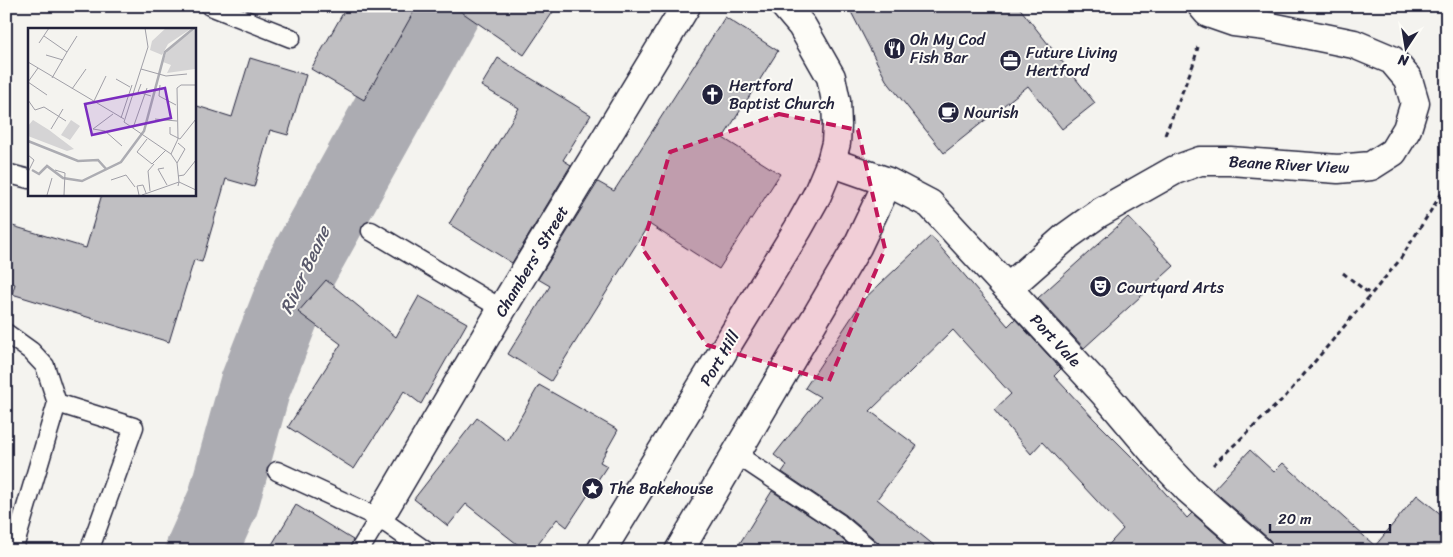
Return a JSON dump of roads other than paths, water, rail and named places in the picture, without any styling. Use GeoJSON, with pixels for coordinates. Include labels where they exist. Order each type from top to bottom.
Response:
{"type":"FeatureCollection","features":[{"type":"Feature","properties":{"kind":"street","name":"Chambers' Street"},"geometry":{"type":"LineString","coordinates":[[379,518],[502,309],[686,6]]}},
{"type":"Feature","properties":{"kind":"street","name":"Port Hill"},"geometry":{"type":"LineString","coordinates":[[601,551],[798,229],[817,195],[831,162],[836,143],[837,125],[836,101],[831,77],[802,26],[786,6]]}},
{"type":"Feature","properties":{"kind":"street","name":"Beane River View"},"geometry":{"type":"LineString","coordinates":[[1008,288],[1067,236],[1099,213],[1175,170],[1200,161],[1230,161],[1338,170],[1371,166],[1393,152],[1407,129],[1415,103],[1408,79],[1392,60],[1354,44],[1266,26],[1234,22],[1205,10]]}},
{"type":"Feature","properties":{"kind":"street","name":"Port Vale"},"geometry":{"type":"LineString","coordinates":[[831,162],[888,182],[930,204],[1104,393],[1157,456],[1188,489],[1259,551]]}},
{"type":"Feature","properties":{"kind":"street"},"geometry":{"type":"LineString","coordinates":[[679,551],[858,247],[888,182]]}},
{"type":"Feature","properties":{"kind":"lane"},"geometry":{"type":"LineString","coordinates":[[210,6],[291,38]]}},
{"type":"Feature","properties":{"kind":"lane"},"geometry":{"type":"LineString","coordinates":[[6,174],[28,179]]}},
{"type":"Feature","properties":{"kind":"lane"},"geometry":{"type":"LineString","coordinates":[[371,231],[502,309]]}},
{"type":"Feature","properties":{"kind":"lane"},"geometry":{"type":"LineString","coordinates":[[6,333],[31,351],[45,366],[57,403],[13,551]]}},
{"type":"Feature","properties":{"kind":"lane"},"geometry":{"type":"LineString","coordinates":[[57,403],[134,428],[89,551]]}},
{"type":"Feature","properties":{"kind":"lane"},"geometry":{"type":"LineString","coordinates":[[736,454],[839,523],[872,551]]}},
{"type":"Feature","properties":{"kind":"lane"},"geometry":{"type":"LineString","coordinates":[[277,471],[379,518],[426,551]]}},
{"type":"Feature","properties":{"kind":"lane"},"geometry":{"type":"LineString","coordinates":[[359,551],[379,518]]}},
{"type":"Feature","properties":{"kind":"waterway","name":"River Beane"},"geometry":{"type":"LineString","coordinates":[[201,551],[223,502],[255,386],[301,269],[447,6]]}},
{"type":"Feature","properties":{"kind":"place","name":"Oh My Cod Fish Bar"},"geometry":{"type":"Point","coordinates":[894,48]}},
{"type":"Feature","properties":{"kind":"place","name":"Future Living Hertford"},"geometry":{"type":"Point","coordinates":[1010,61]}},
{"type":"Feature","properties":{"kind":"place","name":"Hertford Baptist Church"},"geometry":{"type":"Point","coordinates":[713,94]}},
{"type":"Feature","properties":{"kind":"place","name":"Nourish"},"geometry":{"type":"Point","coordinates":[948,112]}},
{"type":"Feature","properties":{"kind":"place","name":"Courtyard Arts"},"geometry":{"type":"Point","coordinates":[1101,287]}},
{"type":"Feature","properties":{"kind":"place","name":"The Bakehouse"},"geometry":{"type":"Point","coordinates":[593,488]}}]}
